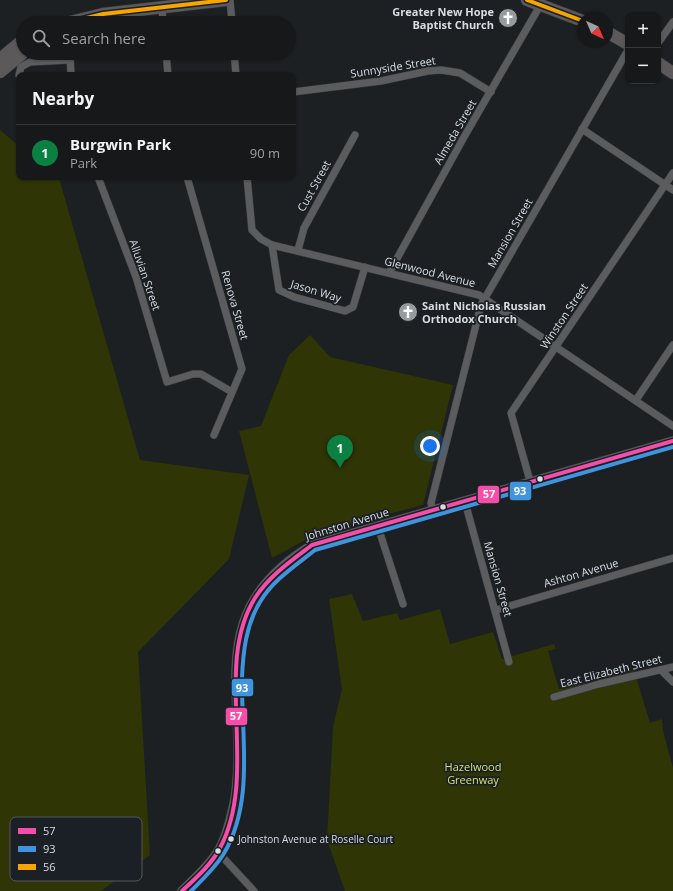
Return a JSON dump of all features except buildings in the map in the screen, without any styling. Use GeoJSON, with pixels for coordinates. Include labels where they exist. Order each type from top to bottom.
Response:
{"type":"FeatureCollection","features":[{"type":"Feature","properties":{"kind":"main road"},"geometry":{"type":"LineString","coordinates":[[95,16],[162,8],[194,1],[226,0]]}},
{"type":"Feature","properties":{"kind":"main road"},"geometry":{"type":"LineString","coordinates":[[526,0],[541,4],[577,19]]}},
{"type":"Feature","properties":{"kind":"main road"},"geometry":{"type":"LineString","coordinates":[[613,35],[625,42]]}},
{"type":"Feature","properties":{"kind":"main road"},"geometry":{"type":"LineString","coordinates":[[0,59],[16,46]]}},
{"type":"Feature","properties":{"kind":"main road"},"geometry":{"type":"LineString","coordinates":[[0,72],[16,59]]}},
{"type":"Feature","properties":{"kind":"main road"},"geometry":{"type":"LineString","coordinates":[[661,65],[673,73]]}},
{"type":"Feature","properties":{"kind":"street"},"geometry":{"type":"LineString","coordinates":[[230,0],[231,16]]}},
{"type":"Feature","properties":{"kind":"street","name":"Almeda Street"},"geometry":{"type":"LineString","coordinates":[[389,273],[464,137],[492,92],[541,4]]}},
{"type":"Feature","properties":{"kind":"street"},"geometry":{"type":"LineString","coordinates":[[162,8],[163,16]]}},
{"type":"Feature","properties":{"kind":"street"},"geometry":{"type":"LineString","coordinates":[[661,39],[673,22]]}},
{"type":"Feature","properties":{"kind":"street","name":"Mansion Street"},"geometry":{"type":"LineString","coordinates":[[433,510],[431,503],[484,298],[625,55]]}},
{"type":"Feature","properties":{"kind":"street"},"geometry":{"type":"LineString","coordinates":[[20,72],[21,67],[27,62],[41,60]]}},
{"type":"Feature","properties":{"kind":"street"},"geometry":{"type":"LineString","coordinates":[[70,60],[71,72]]}},
{"type":"Feature","properties":{"kind":"street"},"geometry":{"type":"LineString","coordinates":[[167,60],[168,72]]}},
{"type":"Feature","properties":{"kind":"street"},"geometry":{"type":"LineString","coordinates":[[235,60],[236,72]]}},
{"type":"Feature","properties":{"kind":"street","name":"Sunnyside Street"},"geometry":{"type":"LineString","coordinates":[[296,92],[381,81],[428,71],[441,70],[460,74],[492,92]]}},
{"type":"Feature","properties":{"kind":"street"},"geometry":{"type":"LineString","coordinates":[[582,129],[673,190]]}},
{"type":"Feature","properties":{"kind":"street","name":"Cust Street"},"geometry":{"type":"LineString","coordinates":[[298,250],[304,228],[355,135]]}},
{"type":"Feature","properties":{"kind":"street","name":"Winston Street"},"geometry":{"type":"LineString","coordinates":[[530,481],[511,413],[673,173]]}},
{"type":"Feature","properties":{"kind":"street","name":"Alluvian Street"},"geometry":{"type":"LineString","coordinates":[[99,180],[136,277],[166,382],[193,374],[201,374],[232,392]]}},
{"type":"Feature","properties":{"kind":"street","name":"Renova Street"},"geometry":{"type":"LineString","coordinates":[[188,180],[242,369],[214,435]]}},
{"type":"Feature","properties":{"kind":"street","name":"Glenwood Avenue"},"geometry":{"type":"LineString","coordinates":[[247,180],[252,230],[261,239],[272,245],[298,250],[479,295],[673,426]]}},
{"type":"Feature","properties":{"kind":"street","name":"Jason Way"},"geometry":{"type":"LineString","coordinates":[[272,245],[279,290],[294,297],[348,311],[354,307],[365,267]]}},
{"type":"Feature","properties":{"kind":"street"},"geometry":{"type":"LineString","coordinates":[[636,400],[673,345]]}},
{"type":"Feature","properties":{"kind":"street","name":"Johnston Avenue"},"geometry":{"type":"LineString","coordinates":[[182,891],[199,875],[218,852],[233,813],[238,778],[236,654],[243,624],[260,592],[275,572],[290,558],[312,545],[673,441]]}},
{"type":"Feature","properties":{"kind":"street","name":"Mansion Street"},"geometry":{"type":"LineString","coordinates":[[465,502],[496,610],[509,662]]}},
{"type":"Feature","properties":{"kind":"street"},"geometry":{"type":"LineString","coordinates":[[378,527],[403,604]]}},
{"type":"Feature","properties":{"kind":"street","name":"Ashton Avenue"},"geometry":{"type":"LineString","coordinates":[[496,610],[673,558]]}},
{"type":"Feature","properties":{"kind":"street","name":"East Elizabeth Street"},"geometry":{"type":"LineString","coordinates":[[554,697],[599,684],[673,667]]}},
{"type":"Feature","properties":{"kind":"street"},"geometry":{"type":"LineString","coordinates":[[661,670],[673,682]]}},
{"type":"Feature","properties":{"kind":"street"},"geometry":{"type":"LineString","coordinates":[[218,852],[254,891]]}},
{"type":"Feature","properties":{"kind":"green space"},"geometry":{"type":"Polygon","coordinates":[[[0,130],[16,143],[16,180],[60,180],[140,460],[249,475],[229,559],[138,652],[150,855],[142,861],[142,817],[10,817],[10,881],[115,881],[101,891],[0,891],[0,130]]]}},
{"type":"Feature","properties":{"kind":"green space"},"geometry":{"type":"Polygon","coordinates":[[[310,335],[330,357],[453,385],[423,505],[339,527],[307,539],[272,558],[239,431],[261,426],[289,355],[310,335]]]}},
{"type":"Feature","properties":{"kind":"green space","name":"Hazelwood Greenway"},"geometry":{"type":"Polygon","coordinates":[[[352,594],[363,621],[397,613],[400,620],[440,609],[450,644],[493,632],[502,659],[554,644],[556,649],[548,651],[559,689],[634,670],[650,723],[662,719],[663,731],[673,768],[673,891],[345,891],[327,840],[333,727],[342,689],[329,599],[352,594]]]}},
{"type":"Feature","properties":{"kind":"transit line","name":"56"},"geometry":{"type":"LineString","coordinates":[[95,16],[226,0]]}},
{"type":"Feature","properties":{"kind":"transit line","name":"56"},"geometry":{"type":"LineString","coordinates":[[527,0],[577,19]]}},
{"type":"Feature","properties":{"kind":"transit line","name":"57"},"geometry":{"type":"LineString","coordinates":[[182,891],[212,860],[220,848],[231,819],[236,787],[237,655],[243,625],[255,598],[267,583],[288,563],[312,545],[673,441]]}},
{"type":"Feature","properties":{"kind":"transit line","name":"93"},"geometry":{"type":"LineString","coordinates":[[191,891],[212,870],[223,855],[233,835],[243,791],[244,745],[242,678],[244,649],[248,629],[255,611],[265,594],[278,580],[315,550],[673,447]]}},
{"type":"Feature","properties":{"kind":"place","name":"Greater New Hope Baptist Church"},"geometry":{"type":"Point","coordinates":[508,18]}},
{"type":"Feature","properties":{"kind":"place","name":"Saint Nicholas Russian Orthodox Church"},"geometry":{"type":"Point","coordinates":[408,312]}},
{"type":"Feature","properties":{"kind":"place","name":"Burgwin Park"},"geometry":{"type":"Point","coordinates":[340,468]}},
{"type":"Feature","properties":{"kind":"place","name":"Johnston Avenue at Roselle Court"},"geometry":{"type":"Point","coordinates":[231,839]}}]}
